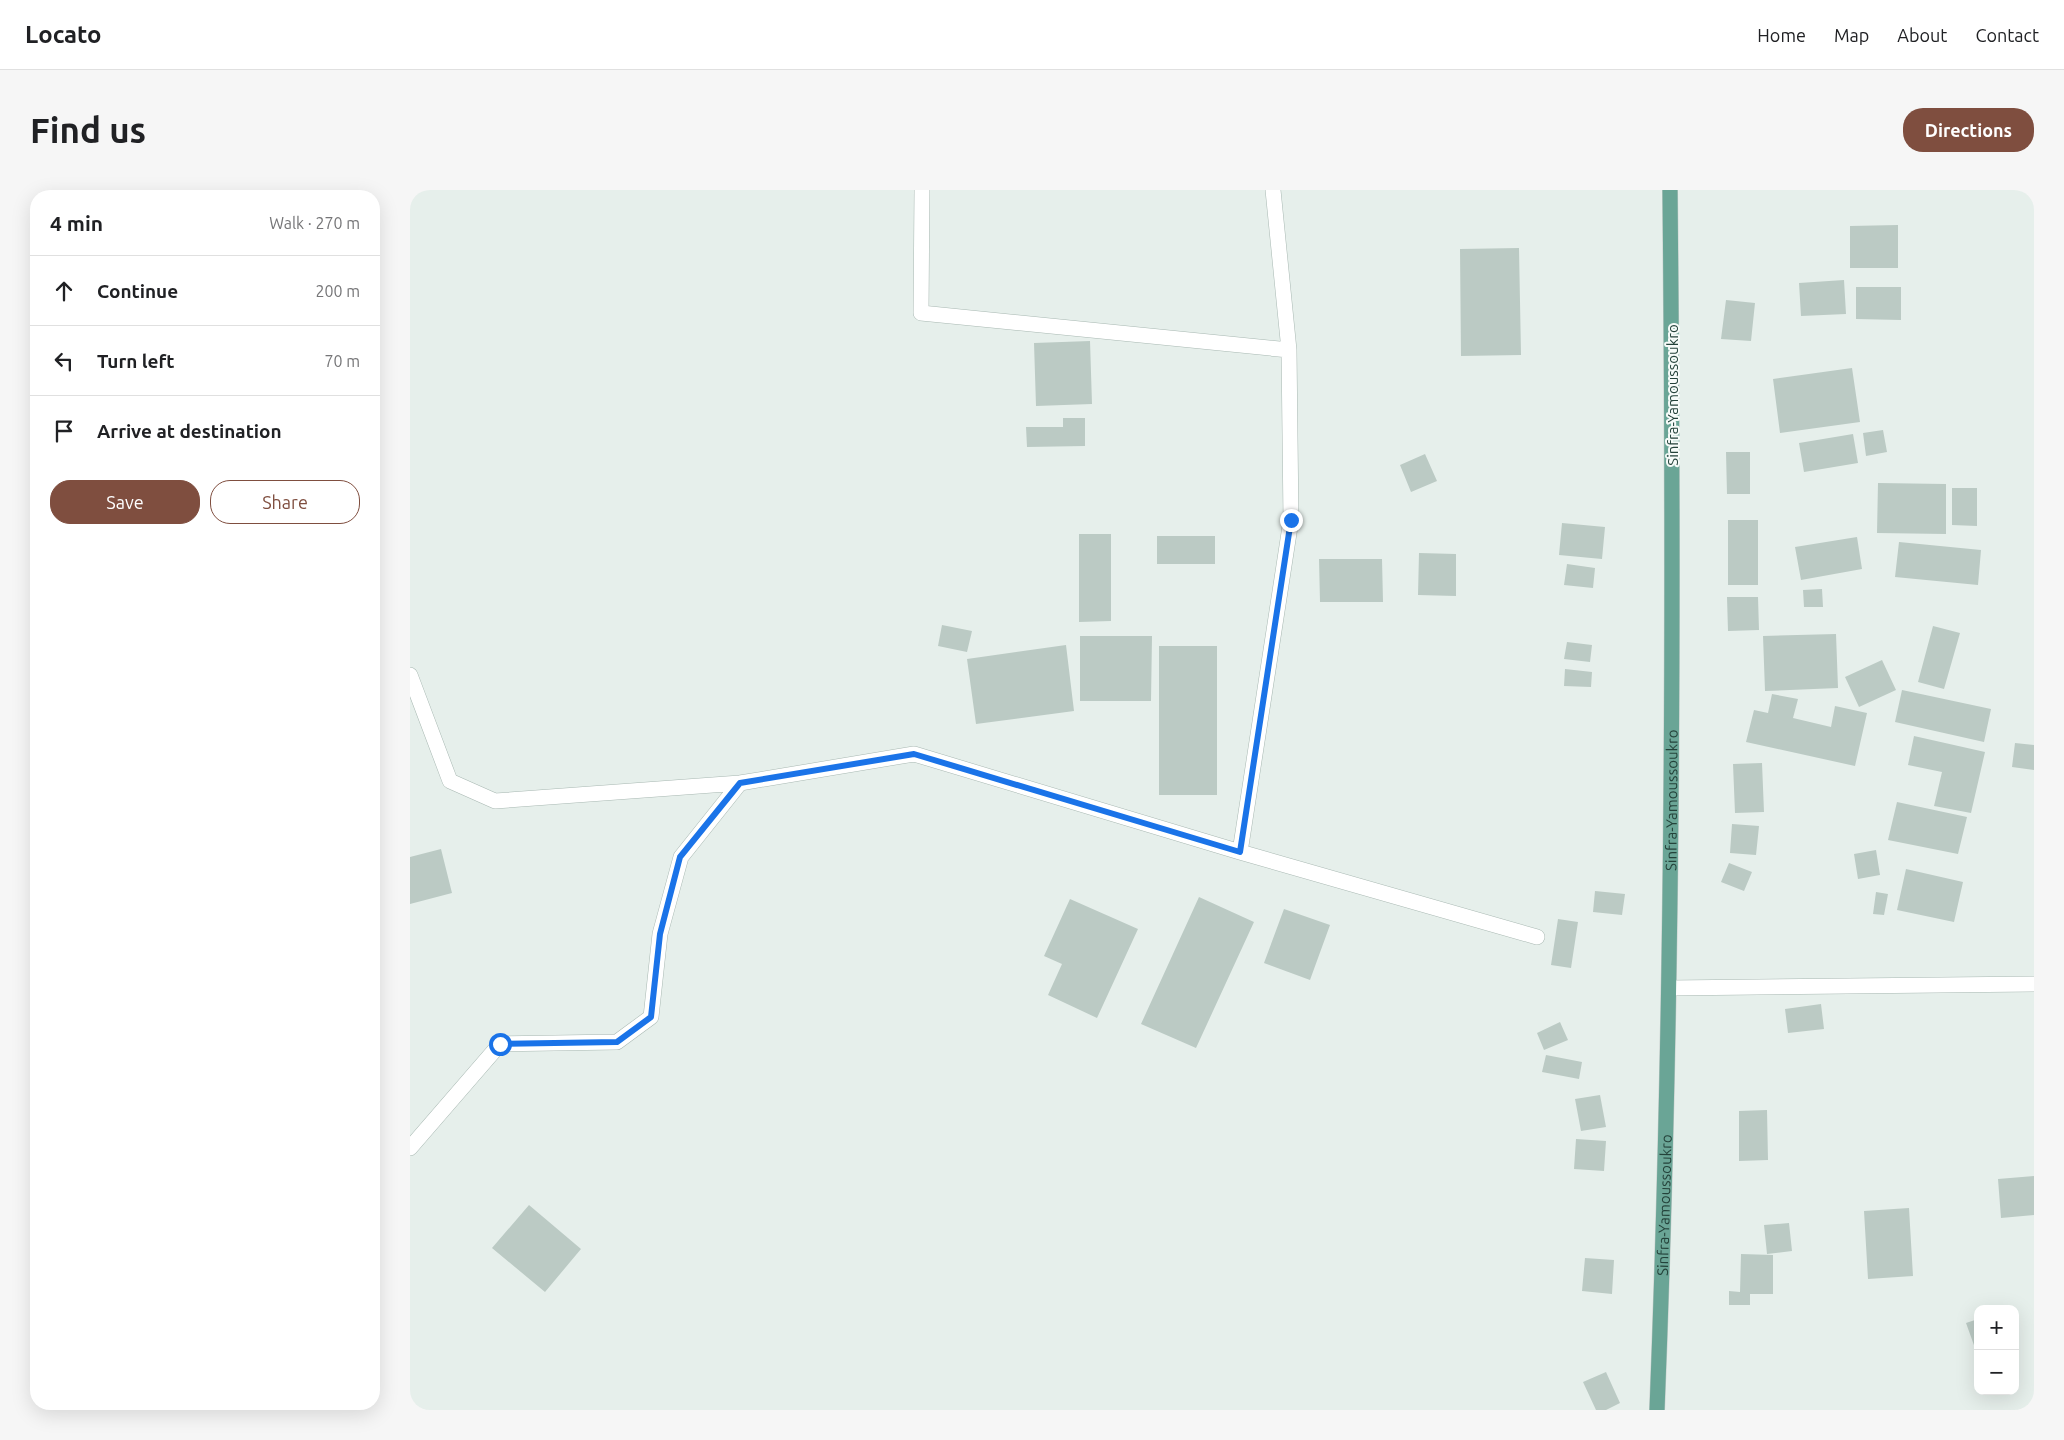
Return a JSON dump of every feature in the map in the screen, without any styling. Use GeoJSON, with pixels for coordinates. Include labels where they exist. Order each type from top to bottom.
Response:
{"type":"FeatureCollection","features":[{"type":"Feature","properties":{"kind":"main road","name":"Sinfra-Yamoussoukro"},"geometry":{"type":"LineString","coordinates":[[1657,1410],[1670,988],[1672,471],[1670,190]]}},
{"type":"Feature","properties":{"kind":"street"},"geometry":{"type":"LineString","coordinates":[[922,190],[921,313],[1289,350]]}},
{"type":"Feature","properties":{"kind":"street"},"geometry":{"type":"LineString","coordinates":[[1240,852],[1291,520],[1289,350],[1273,190]]}},
{"type":"Feature","properties":{"kind":"street"},"geometry":{"type":"LineString","coordinates":[[410,674],[450,780],[495,801],[740,783],[914,754],[1240,852],[1537,937]]}},
{"type":"Feature","properties":{"kind":"street"},"geometry":{"type":"LineString","coordinates":[[410,1148],[500,1044],[617,1042],[651,1017],[660,934],[680,857],[740,783]]}},
{"type":"Feature","properties":{"kind":"street"},"geometry":{"type":"LineString","coordinates":[[1670,988],[2034,984]]}},
{"type":"Feature","properties":{"kind":"building"},"geometry":{"type":"Polygon","coordinates":[[[1898,225],[1898,268],[1850,268],[1850,226],[1898,225]]]}},
{"type":"Feature","properties":{"kind":"building"},"geometry":{"type":"Polygon","coordinates":[[[1519,248],[1521,355],[1461,356],[1460,249],[1519,248]]]}},
{"type":"Feature","properties":{"kind":"building"},"geometry":{"type":"Polygon","coordinates":[[[1844,280],[1846,314],[1801,316],[1799,283],[1844,280]]]}},
{"type":"Feature","properties":{"kind":"building"},"geometry":{"type":"Polygon","coordinates":[[[1856,287],[1901,287],[1901,320],[1856,319],[1856,287]]]}},
{"type":"Feature","properties":{"kind":"building"},"geometry":{"type":"Polygon","coordinates":[[[1726,300],[1755,303],[1751,341],[1721,339],[1726,300]]]}},
{"type":"Feature","properties":{"kind":"building"},"geometry":{"type":"Polygon","coordinates":[[[1090,341],[1092,404],[1036,406],[1034,343],[1090,341]]]}},
{"type":"Feature","properties":{"kind":"building"},"geometry":{"type":"Polygon","coordinates":[[[1852,368],[1860,422],[1780,433],[1773,379],[1852,368]]]}},
{"type":"Feature","properties":{"kind":"building"},"geometry":{"type":"Polygon","coordinates":[[[1063,418],[1085,418],[1085,446],[1027,447],[1026,427],[1063,427],[1063,418]]]}},
{"type":"Feature","properties":{"kind":"building"},"geometry":{"type":"Polygon","coordinates":[[[1883,430],[1887,452],[1866,456],[1863,433],[1883,430]]]}},
{"type":"Feature","properties":{"kind":"building"},"geometry":{"type":"Polygon","coordinates":[[[1853,434],[1858,463],[1804,472],[1799,443],[1853,434]]]}},
{"type":"Feature","properties":{"kind":"building"},"geometry":{"type":"Polygon","coordinates":[[[1726,452],[1750,452],[1750,494],[1727,494],[1726,452]]]}},
{"type":"Feature","properties":{"kind":"building"},"geometry":{"type":"Polygon","coordinates":[[[1425,454],[1437,481],[1411,492],[1400,465],[1425,454]]]}},
{"type":"Feature","properties":{"kind":"building"},"geometry":{"type":"Polygon","coordinates":[[[1878,483],[1946,484],[1946,534],[1877,533],[1878,483]]]}},
{"type":"Feature","properties":{"kind":"building"},"geometry":{"type":"Polygon","coordinates":[[[1952,488],[1977,488],[1977,526],[1952,525],[1952,488]]]}},
{"type":"Feature","properties":{"kind":"building"},"geometry":{"type":"Polygon","coordinates":[[[1728,520],[1758,520],[1758,585],[1728,585],[1728,520]]]}},
{"type":"Feature","properties":{"kind":"building"},"geometry":{"type":"Polygon","coordinates":[[[1562,523],[1605,527],[1602,559],[1559,555],[1562,523]]]}},
{"type":"Feature","properties":{"kind":"building"},"geometry":{"type":"Polygon","coordinates":[[[1079,534],[1111,534],[1111,621],[1079,622],[1079,534]]]}},
{"type":"Feature","properties":{"kind":"building"},"geometry":{"type":"Polygon","coordinates":[[[1157,536],[1215,536],[1215,564],[1157,564],[1157,536]]]}},
{"type":"Feature","properties":{"kind":"building"},"geometry":{"type":"Polygon","coordinates":[[[1857,537],[1862,569],[1801,580],[1795,547],[1857,537]]]}},
{"type":"Feature","properties":{"kind":"building"},"geometry":{"type":"Polygon","coordinates":[[[1899,542],[1981,550],[1978,585],[1895,577],[1899,542]]]}},
{"type":"Feature","properties":{"kind":"building"},"geometry":{"type":"Polygon","coordinates":[[[1419,553],[1456,554],[1456,596],[1418,595],[1419,553]]]}},
{"type":"Feature","properties":{"kind":"building"},"geometry":{"type":"Polygon","coordinates":[[[1319,559],[1382,559],[1383,602],[1320,602],[1319,559]]]}},
{"type":"Feature","properties":{"kind":"building"},"geometry":{"type":"Polygon","coordinates":[[[1567,564],[1595,568],[1593,588],[1564,585],[1567,564]]]}},
{"type":"Feature","properties":{"kind":"building"},"geometry":{"type":"Polygon","coordinates":[[[1822,589],[1823,607],[1804,607],[1803,590],[1822,589]]]}},
{"type":"Feature","properties":{"kind":"building"},"geometry":{"type":"Polygon","coordinates":[[[1727,597],[1758,597],[1759,630],[1728,631],[1727,597]]]}},
{"type":"Feature","properties":{"kind":"building"},"geometry":{"type":"Polygon","coordinates":[[[942,625],[972,631],[967,652],[938,646],[942,625]]]}},
{"type":"Feature","properties":{"kind":"building"},"geometry":{"type":"Polygon","coordinates":[[[1933,626],[1960,633],[1944,689],[1918,682],[1933,626]]]}},
{"type":"Feature","properties":{"kind":"building"},"geometry":{"type":"Polygon","coordinates":[[[1836,634],[1838,688],[1765,691],[1763,636],[1836,634]]]}},
{"type":"Feature","properties":{"kind":"building"},"geometry":{"type":"Polygon","coordinates":[[[1080,636],[1152,636],[1151,701],[1080,701],[1080,636]]]}},
{"type":"Feature","properties":{"kind":"building"},"geometry":{"type":"Polygon","coordinates":[[[1567,642],[1592,645],[1590,662],[1564,659],[1567,642]]]}},
{"type":"Feature","properties":{"kind":"building"},"geometry":{"type":"Polygon","coordinates":[[[1066,645],[1074,711],[976,724],[967,659],[1066,645]]]}},
{"type":"Feature","properties":{"kind":"building"},"geometry":{"type":"Polygon","coordinates":[[[1159,646],[1217,646],[1217,795],[1159,795],[1159,646]]]}},
{"type":"Feature","properties":{"kind":"building"},"geometry":{"type":"Polygon","coordinates":[[[1882,660],[1896,690],[1859,707],[1845,677],[1882,660]]]}},
{"type":"Feature","properties":{"kind":"building"},"geometry":{"type":"Polygon","coordinates":[[[1565,669],[1592,672],[1591,687],[1564,686],[1565,669]]]}},
{"type":"Feature","properties":{"kind":"building"},"geometry":{"type":"Polygon","coordinates":[[[1902,690],[1991,709],[1984,742],[1895,722],[1902,690]]]}},
{"type":"Feature","properties":{"kind":"building"},"geometry":{"type":"Polygon","coordinates":[[[1772,694],[1798,699],[1793,718],[1831,727],[1835,706],[1867,713],[1855,766],[1746,742],[1754,710],[1768,713],[1772,694]]]}},
{"type":"Feature","properties":{"kind":"building"},"geometry":{"type":"Polygon","coordinates":[[[1914,736],[1985,752],[1971,813],[1934,806],[1942,772],[1908,765],[1914,736]]]}},
{"type":"Feature","properties":{"kind":"building"},"geometry":{"type":"Polygon","coordinates":[[[2015,743],[2034,745],[2034,770],[2012,767],[2015,743]]]}},
{"type":"Feature","properties":{"kind":"building"},"geometry":{"type":"Polygon","coordinates":[[[1762,763],[1764,812],[1735,813],[1733,764],[1762,763]]]}},
{"type":"Feature","properties":{"kind":"building"},"geometry":{"type":"Polygon","coordinates":[[[1897,802],[1967,817],[1958,854],[1888,840],[1897,802]]]}},
{"type":"Feature","properties":{"kind":"building"},"geometry":{"type":"Polygon","coordinates":[[[1732,824],[1759,826],[1756,855],[1730,853],[1732,824]]]}},
{"type":"Feature","properties":{"kind":"building"},"geometry":{"type":"Polygon","coordinates":[[[441,849],[452,893],[410,904],[410,857],[441,849]]]}},
{"type":"Feature","properties":{"kind":"building"},"geometry":{"type":"Polygon","coordinates":[[[1876,850],[1880,875],[1858,879],[1854,854],[1876,850]]]}},
{"type":"Feature","properties":{"kind":"building"},"geometry":{"type":"Polygon","coordinates":[[[1729,863],[1752,872],[1744,891],[1721,882],[1729,863]]]}},
{"type":"Feature","properties":{"kind":"building"},"geometry":{"type":"Polygon","coordinates":[[[1906,869],[1963,882],[1954,922],[1897,910],[1906,869]]]}},
{"type":"Feature","properties":{"kind":"building"},"geometry":{"type":"Polygon","coordinates":[[[1595,891],[1625,894],[1622,915],[1593,912],[1595,891]]]}},
{"type":"Feature","properties":{"kind":"building"},"geometry":{"type":"Polygon","coordinates":[[[1876,892],[1888,894],[1884,915],[1873,914],[1876,892]]]}},
{"type":"Feature","properties":{"kind":"building"},"geometry":{"type":"Polygon","coordinates":[[[1199,897],[1254,922],[1196,1048],[1141,1024],[1199,897]]]}},
{"type":"Feature","properties":{"kind":"building"},"geometry":{"type":"Polygon","coordinates":[[[1070,899],[1138,929],[1097,1018],[1048,995],[1062,964],[1044,956],[1070,899]]]}},
{"type":"Feature","properties":{"kind":"building"},"geometry":{"type":"Polygon","coordinates":[[[1284,909],[1330,925],[1310,980],[1264,963],[1284,909]]]}},
{"type":"Feature","properties":{"kind":"building"},"geometry":{"type":"Polygon","coordinates":[[[1558,919],[1578,922],[1571,968],[1551,965],[1558,919]]]}},
{"type":"Feature","properties":{"kind":"building"},"geometry":{"type":"Polygon","coordinates":[[[1821,1004],[1824,1029],[1788,1033],[1785,1009],[1821,1004]]]}},
{"type":"Feature","properties":{"kind":"building"},"geometry":{"type":"Polygon","coordinates":[[[1560,1022],[1568,1040],[1544,1050],[1537,1033],[1560,1022]]]}},
{"type":"Feature","properties":{"kind":"building"},"geometry":{"type":"Polygon","coordinates":[[[1546,1055],[1582,1062],[1579,1079],[1542,1072],[1546,1055]]]}},
{"type":"Feature","properties":{"kind":"building"},"geometry":{"type":"Polygon","coordinates":[[[1600,1095],[1606,1127],[1581,1131],[1575,1099],[1600,1095]]]}},
{"type":"Feature","properties":{"kind":"building"},"geometry":{"type":"Polygon","coordinates":[[[1767,1110],[1768,1160],[1739,1161],[1739,1111],[1767,1110]]]}},
{"type":"Feature","properties":{"kind":"building"},"geometry":{"type":"Polygon","coordinates":[[[1576,1139],[1606,1141],[1604,1171],[1574,1169],[1576,1139]]]}},
{"type":"Feature","properties":{"kind":"building"},"geometry":{"type":"Polygon","coordinates":[[[2034,1176],[2034,1215],[2001,1218],[1998,1179],[2034,1176]]]}},
{"type":"Feature","properties":{"kind":"building"},"geometry":{"type":"Polygon","coordinates":[[[529,1205],[581,1249],[545,1292],[492,1248],[529,1205]]]}},
{"type":"Feature","properties":{"kind":"building"},"geometry":{"type":"Polygon","coordinates":[[[1909,1208],[1913,1276],[1868,1279],[1864,1211],[1909,1208]]]}},
{"type":"Feature","properties":{"kind":"building"},"geometry":{"type":"Polygon","coordinates":[[[1789,1223],[1792,1251],[1767,1254],[1764,1225],[1789,1223]]]}},
{"type":"Feature","properties":{"kind":"building"},"geometry":{"type":"Polygon","coordinates":[[[1741,1254],[1773,1255],[1773,1294],[1750,1294],[1750,1305],[1729,1305],[1729,1291],[1740,1292],[1741,1254]]]}},
{"type":"Feature","properties":{"kind":"building"},"geometry":{"type":"Polygon","coordinates":[[[1585,1258],[1614,1260],[1612,1294],[1582,1291],[1585,1258]]]}},
{"type":"Feature","properties":{"kind":"building"},"geometry":{"type":"Polygon","coordinates":[[[1974,1320],[1974,1345],[1966,1323],[1974,1320]]]}},
{"type":"Feature","properties":{"kind":"building"},"geometry":{"type":"Polygon","coordinates":[[[1606,1372],[1620,1403],[1606,1410],[1596,1410],[1583,1382],[1606,1372]]]}},
{"type":"Feature","properties":{"kind":"route"},"geometry":{"type":"LineString","coordinates":[[500,1044],[617,1042],[651,1017],[660,934],[680,857],[740,783],[914,754],[1240,852],[1291,520]]}}]}
